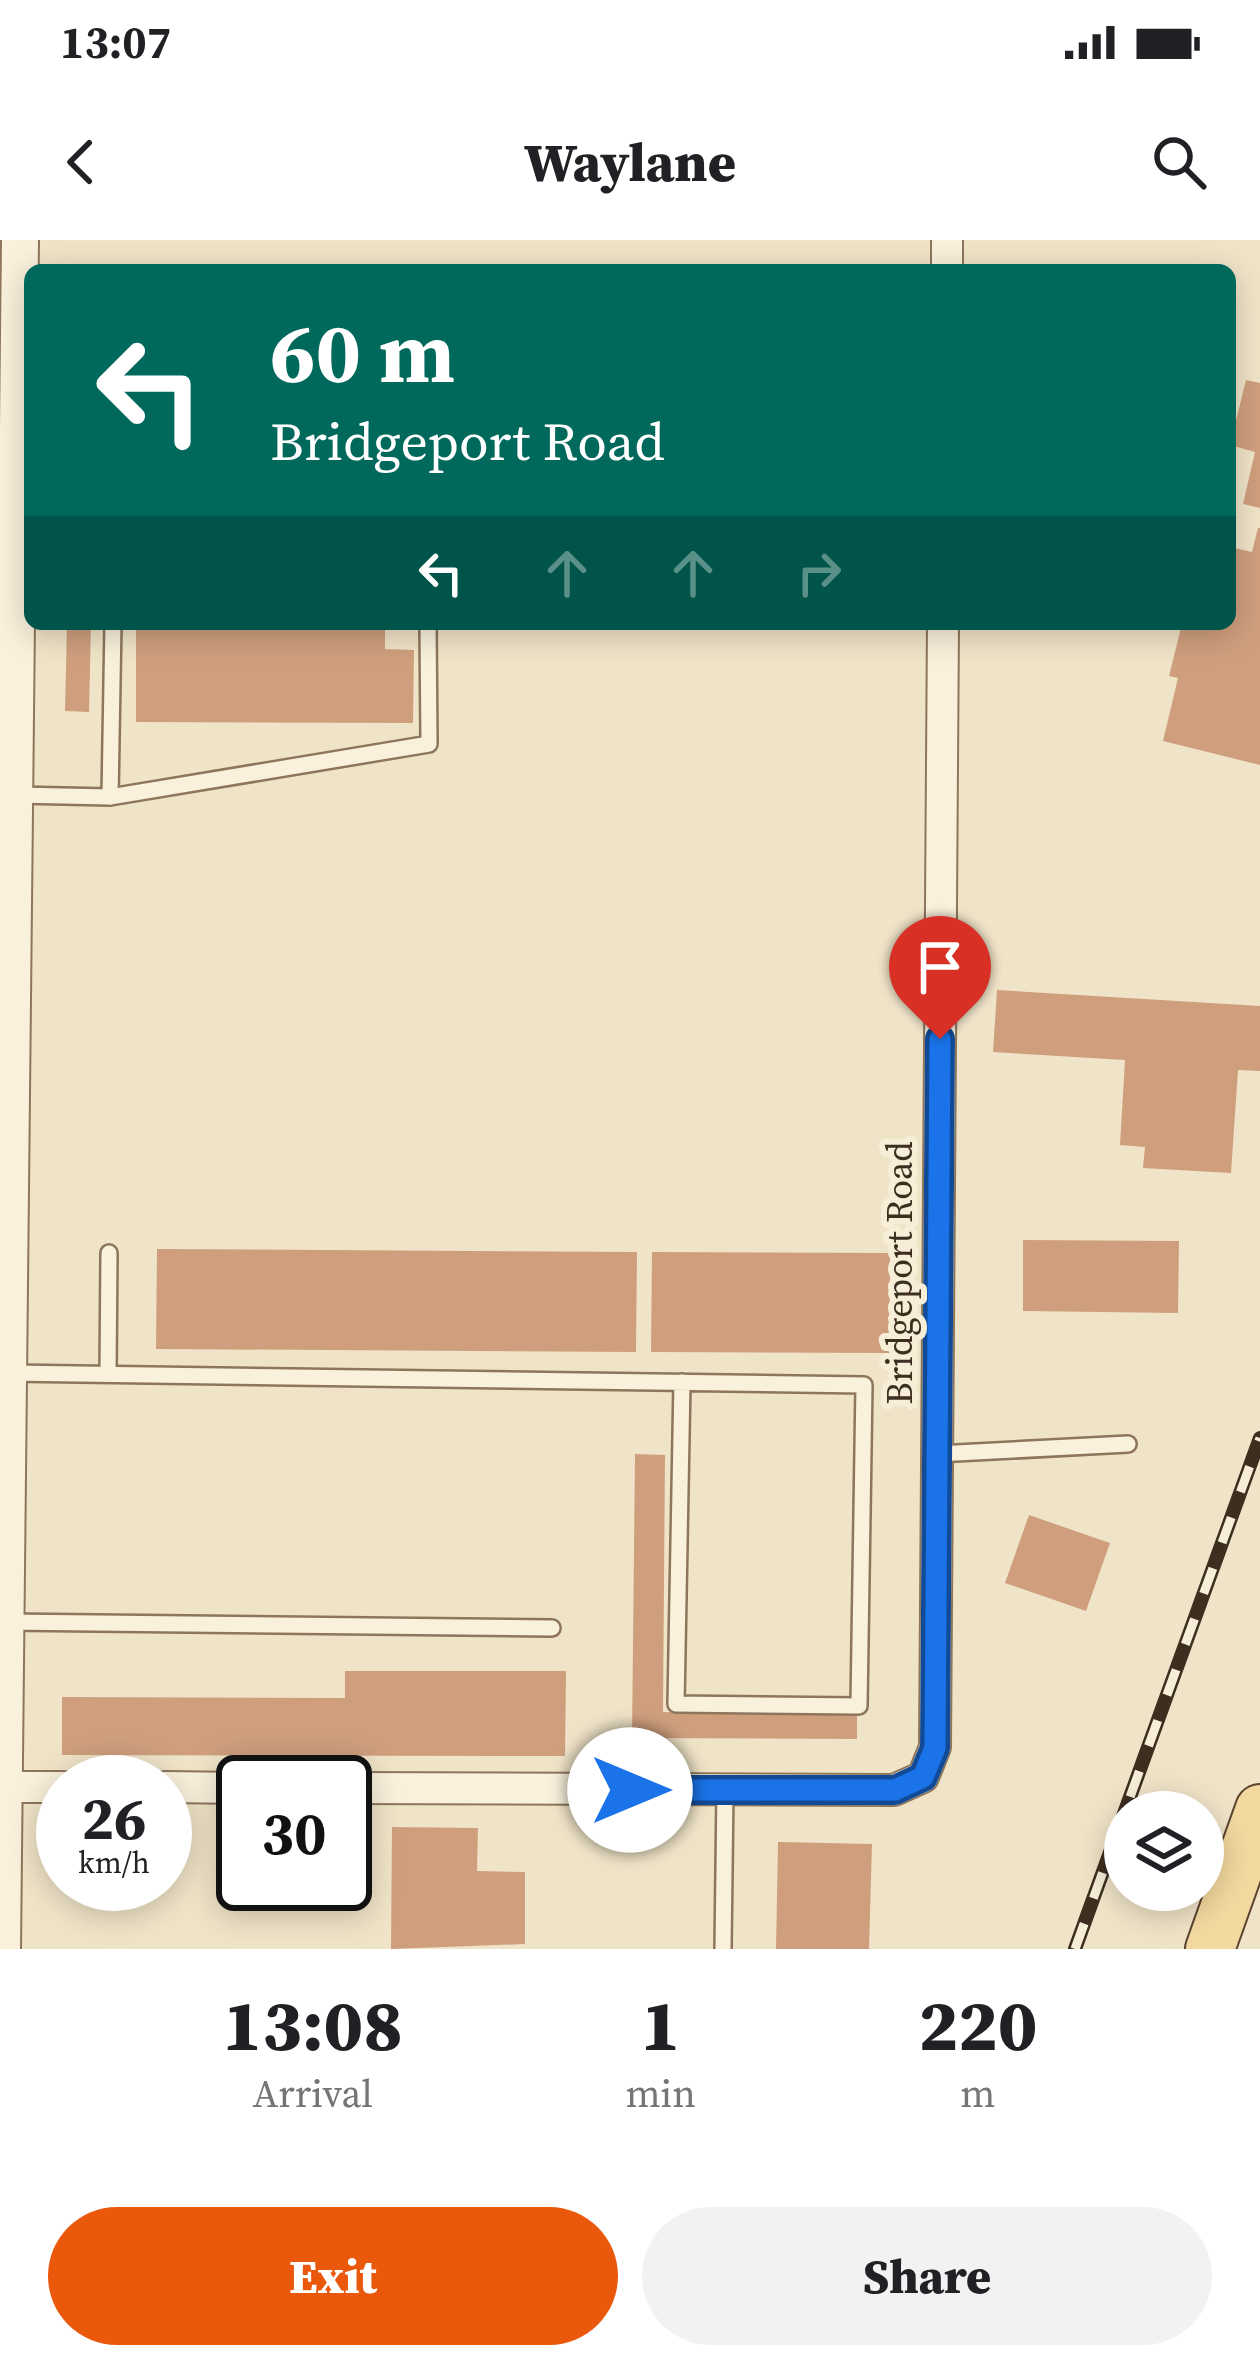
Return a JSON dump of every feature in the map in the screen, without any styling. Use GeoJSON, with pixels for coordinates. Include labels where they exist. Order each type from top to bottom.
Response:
{"type":"FeatureCollection","features":[{"type":"Feature","properties":{"kind":"main road"},"geometry":{"type":"LineString","coordinates":[[1210,1949],[1260,1809]]}},
{"type":"Feature","properties":{"kind":"street"},"geometry":{"type":"LineString","coordinates":[[2,1949],[14,795],[8,659],[23,566],[20,240]]}},
{"type":"Feature","properties":{"kind":"street","name":"Bridgeport Road"},"geometry":{"type":"LineString","coordinates":[[724,1790],[895,1790],[923,1777],[935,1748],[943,630]]}},
{"type":"Feature","properties":{"kind":"street"},"geometry":{"type":"LineString","coordinates":[[4,1786],[36,1787]]}},
{"type":"Feature","properties":{"kind":"street"},"geometry":{"type":"LineString","coordinates":[[372,1788],[724,1790]]}},
{"type":"Feature","properties":{"kind":"lane"},"geometry":{"type":"LineString","coordinates":[[110,797],[112,630]]}},
{"type":"Feature","properties":{"kind":"lane"},"geometry":{"type":"LineString","coordinates":[[14,795],[110,797],[429,744],[428,630]]}},
{"type":"Feature","properties":{"kind":"lane"},"geometry":{"type":"LineString","coordinates":[[108,1374],[109,1253]]}},
{"type":"Feature","properties":{"kind":"lane"},"geometry":{"type":"LineString","coordinates":[[8,1373],[864,1384],[859,1706],[676,1704],[682,1382]]}},
{"type":"Feature","properties":{"kind":"lane"},"geometry":{"type":"LineString","coordinates":[[937,1454],[1128,1444]]}},
{"type":"Feature","properties":{"kind":"lane"},"geometry":{"type":"LineString","coordinates":[[5,1622],[552,1628]]}},
{"type":"Feature","properties":{"kind":"lane"},"geometry":{"type":"LineString","coordinates":[[723,1949],[724,1790]]}},
{"type":"Feature","properties":{"kind":"building"},"geometry":{"type":"Polygon","coordinates":[[[1246,380],[1260,383],[1260,508],[1243,504],[1255,452],[1236,447],[1236,421],[1246,380]]]}},
{"type":"Feature","properties":{"kind":"building"},"geometry":{"type":"Polygon","coordinates":[[[1260,528],[1260,765],[1163,741],[1178,678],[1169,676],[1180,630],[1236,630],[1236,548],[1252,552],[1260,528]]]}},
{"type":"Feature","properties":{"kind":"building"},"geometry":{"type":"Polygon","coordinates":[[[67,630],[91,630],[89,712],[65,711],[67,630]]]}},
{"type":"Feature","properties":{"kind":"building"},"geometry":{"type":"Polygon","coordinates":[[[136,630],[385,630],[385,649],[414,650],[413,723],[136,722],[136,630]]]}},
{"type":"Feature","properties":{"kind":"building"},"geometry":{"type":"Polygon","coordinates":[[[997,990],[1260,1006],[1260,1071],[1238,1070],[1231,1173],[1143,1168],[1145,1147],[1120,1145],[1125,1060],[993,1052],[997,990]]]}},
{"type":"Feature","properties":{"kind":"building"},"geometry":{"type":"Polygon","coordinates":[[[1023,1240],[1179,1241],[1178,1313],[1023,1311],[1023,1240]]]}},
{"type":"Feature","properties":{"kind":"building"},"geometry":{"type":"Polygon","coordinates":[[[157,1249],[637,1252],[636,1352],[156,1349],[157,1249]]]}},
{"type":"Feature","properties":{"kind":"building"},"geometry":{"type":"Polygon","coordinates":[[[652,1252],[890,1253],[890,1353],[651,1352],[652,1252]]]}},
{"type":"Feature","properties":{"kind":"building"},"geometry":{"type":"Polygon","coordinates":[[[635,1454],[665,1455],[663,1712],[857,1714],[857,1739],[632,1738],[635,1454]]]}},
{"type":"Feature","properties":{"kind":"building"},"geometry":{"type":"Polygon","coordinates":[[[1029,1515],[1110,1543],[1086,1611],[1005,1583],[1029,1515]]]}},
{"type":"Feature","properties":{"kind":"building"},"geometry":{"type":"Polygon","coordinates":[[[345,1671],[566,1671],[565,1756],[62,1755],[62,1697],[345,1698],[345,1671]]]}},
{"type":"Feature","properties":{"kind":"building"},"geometry":{"type":"Polygon","coordinates":[[[392,1827],[478,1828],[477,1871],[525,1872],[525,1944],[391,1949],[392,1827]]]}},
{"type":"Feature","properties":{"kind":"building"},"geometry":{"type":"Polygon","coordinates":[[[778,1842],[872,1844],[869,1949],[776,1949],[778,1842]]]}},
{"type":"Feature","properties":{"kind":"railway"},"geometry":{"type":"LineString","coordinates":[[1075,1949],[1260,1438]]}},
{"type":"Feature","properties":{"kind":"route"},"geometry":{"type":"LineString","coordinates":[[630,1790],[895,1790],[923,1777],[935,1748],[940,1039]]}}]}
